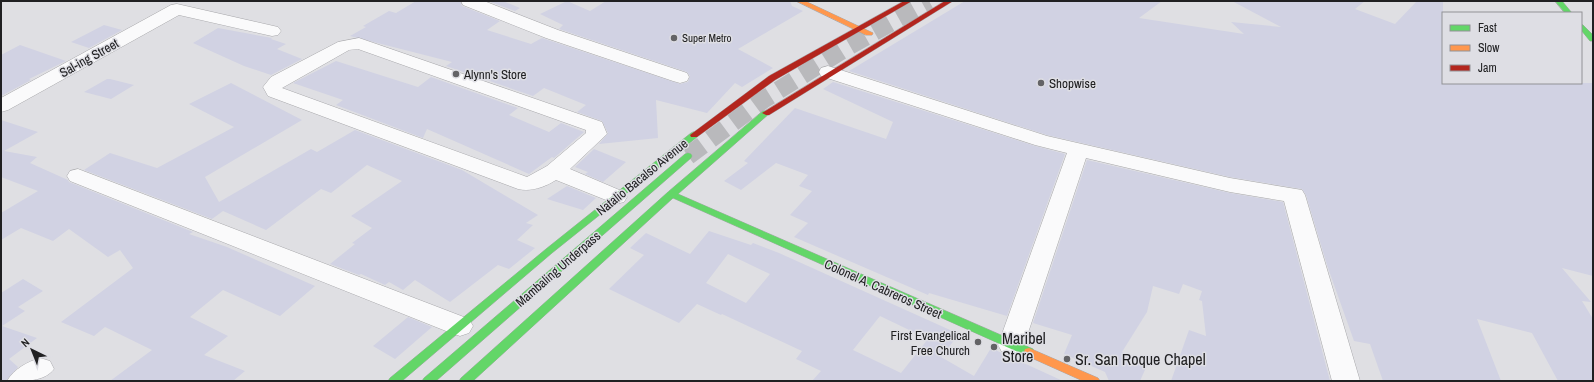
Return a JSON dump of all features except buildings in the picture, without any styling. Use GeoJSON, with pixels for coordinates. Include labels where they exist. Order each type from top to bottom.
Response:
{"type":"FeatureCollection","features":[{"type":"Feature","properties":{"kind":"main road"},"geometry":{"type":"LineString","coordinates":[[799,1],[885,40]]}},
{"type":"Feature","properties":{"kind":"main road","name":"Natalio Bacalso Avenue"},"geometry":{"type":"LineString","coordinates":[[394,381],[616,197],[708,124],[772,78],[909,1]]}},
{"type":"Feature","properties":{"kind":"main road"},"geometry":{"type":"LineString","coordinates":[[465,381],[671,194],[772,108],[828,72],[950,1]]}},
{"type":"Feature","properties":{"kind":"main road"},"geometry":{"type":"LineString","coordinates":[[1558,1],[1568,12]]}},
{"type":"Feature","properties":{"kind":"main road"},"geometry":{"type":"LineString","coordinates":[[1582,27],[1593,40]]}},
{"type":"Feature","properties":{"kind":"main road","name":"Mambaling Underpass"},"geometry":{"type":"LineString","coordinates":[[428,381],[688,156]]}},
{"type":"Feature","properties":{"kind":"main road","name":"Colonel A. Cabreros Street"},"geometry":{"type":"LineString","coordinates":[[671,194],[1094,381]]}},
{"type":"Feature","properties":{"kind":"street"},"geometry":{"type":"LineString","coordinates":[[469,1],[552,34],[680,77]]}},
{"type":"Feature","properties":{"kind":"street"},"geometry":{"type":"LineString","coordinates":[[495,11],[513,1]]}},
{"type":"Feature","properties":{"kind":"street","name":"Sal-ing Street"},"geometry":{"type":"LineString","coordinates":[[1,106],[177,9],[272,31]]}},
{"type":"Feature","properties":{"kind":"street"},"geometry":{"type":"LineString","coordinates":[[359,43],[595,126],[597,134],[554,171],[532,183],[526,184],[276,92],[272,87],[278,81],[344,46],[359,43]]}},
{"type":"Feature","properties":{"kind":"street"},"geometry":{"type":"LineString","coordinates":[[828,72],[1006,130],[1230,185],[1294,195],[1346,381]]}},
{"type":"Feature","properties":{"kind":"street"},"geometry":{"type":"LineString","coordinates":[[1011,345],[1079,149]]}},
{"type":"Feature","properties":{"kind":"street"},"geometry":{"type":"LineString","coordinates":[[554,171],[616,197]]}},
{"type":"Feature","properties":{"kind":"street"},"geometry":{"type":"LineString","coordinates":[[78,176],[460,326]]}},
{"type":"Feature","properties":{"kind":"tunnel"},"geometry":{"type":"LineString","coordinates":[[688,156],[763,100],[844,49],[929,1]]}},
{"type":"Feature","properties":{"kind":"traffic: fast"},"geometry":{"type":"LineString","coordinates":[[1558,1],[1568,12]]}},
{"type":"Feature","properties":{"kind":"traffic: fast"},"geometry":{"type":"LineString","coordinates":[[1582,27],[1593,39]]}},
{"type":"Feature","properties":{"kind":"traffic: fast"},"geometry":{"type":"LineString","coordinates":[[465,381],[650,213],[766,113]]}},
{"type":"Feature","properties":{"kind":"traffic: fast"},"geometry":{"type":"LineString","coordinates":[[394,381],[549,251],[694,135]]}},
{"type":"Feature","properties":{"kind":"traffic: fast"},"geometry":{"type":"LineString","coordinates":[[428,381],[688,156]]}},
{"type":"Feature","properties":{"kind":"traffic: fast"},"geometry":{"type":"LineString","coordinates":[[671,194],[1029,352]]}},
{"type":"Feature","properties":{"kind":"traffic: slow"},"geometry":{"type":"LineString","coordinates":[[799,1],[869,33]]}},
{"type":"Feature","properties":{"kind":"traffic: slow"},"geometry":{"type":"LineString","coordinates":[[1029,352],[1094,381]]}},
{"type":"Feature","properties":{"kind":"traffic: jam"},"geometry":{"type":"LineString","coordinates":[[694,135],[772,78],[909,1]]}},
{"type":"Feature","properties":{"kind":"traffic: jam"},"geometry":{"type":"LineString","coordinates":[[766,113],[950,1]]}},
{"type":"Feature","properties":{"kind":"place","name":"Super Metro"},"geometry":{"type":"Point","coordinates":[674,38]}},
{"type":"Feature","properties":{"kind":"place","name":"Alynn's Store"},"geometry":{"type":"Point","coordinates":[456,74]}},
{"type":"Feature","properties":{"kind":"place","name":"Shopwise"},"geometry":{"type":"Point","coordinates":[1041,83]}},
{"type":"Feature","properties":{"kind":"place","name":"First Evangelical Free Church"},"geometry":{"type":"Point","coordinates":[978,342]}},
{"type":"Feature","properties":{"kind":"place","name":"Maribel Store"},"geometry":{"type":"Point","coordinates":[994,347]}},
{"type":"Feature","properties":{"kind":"place","name":"Sr. San Roque Chapel"},"geometry":{"type":"Point","coordinates":[1067,359]}}]}
